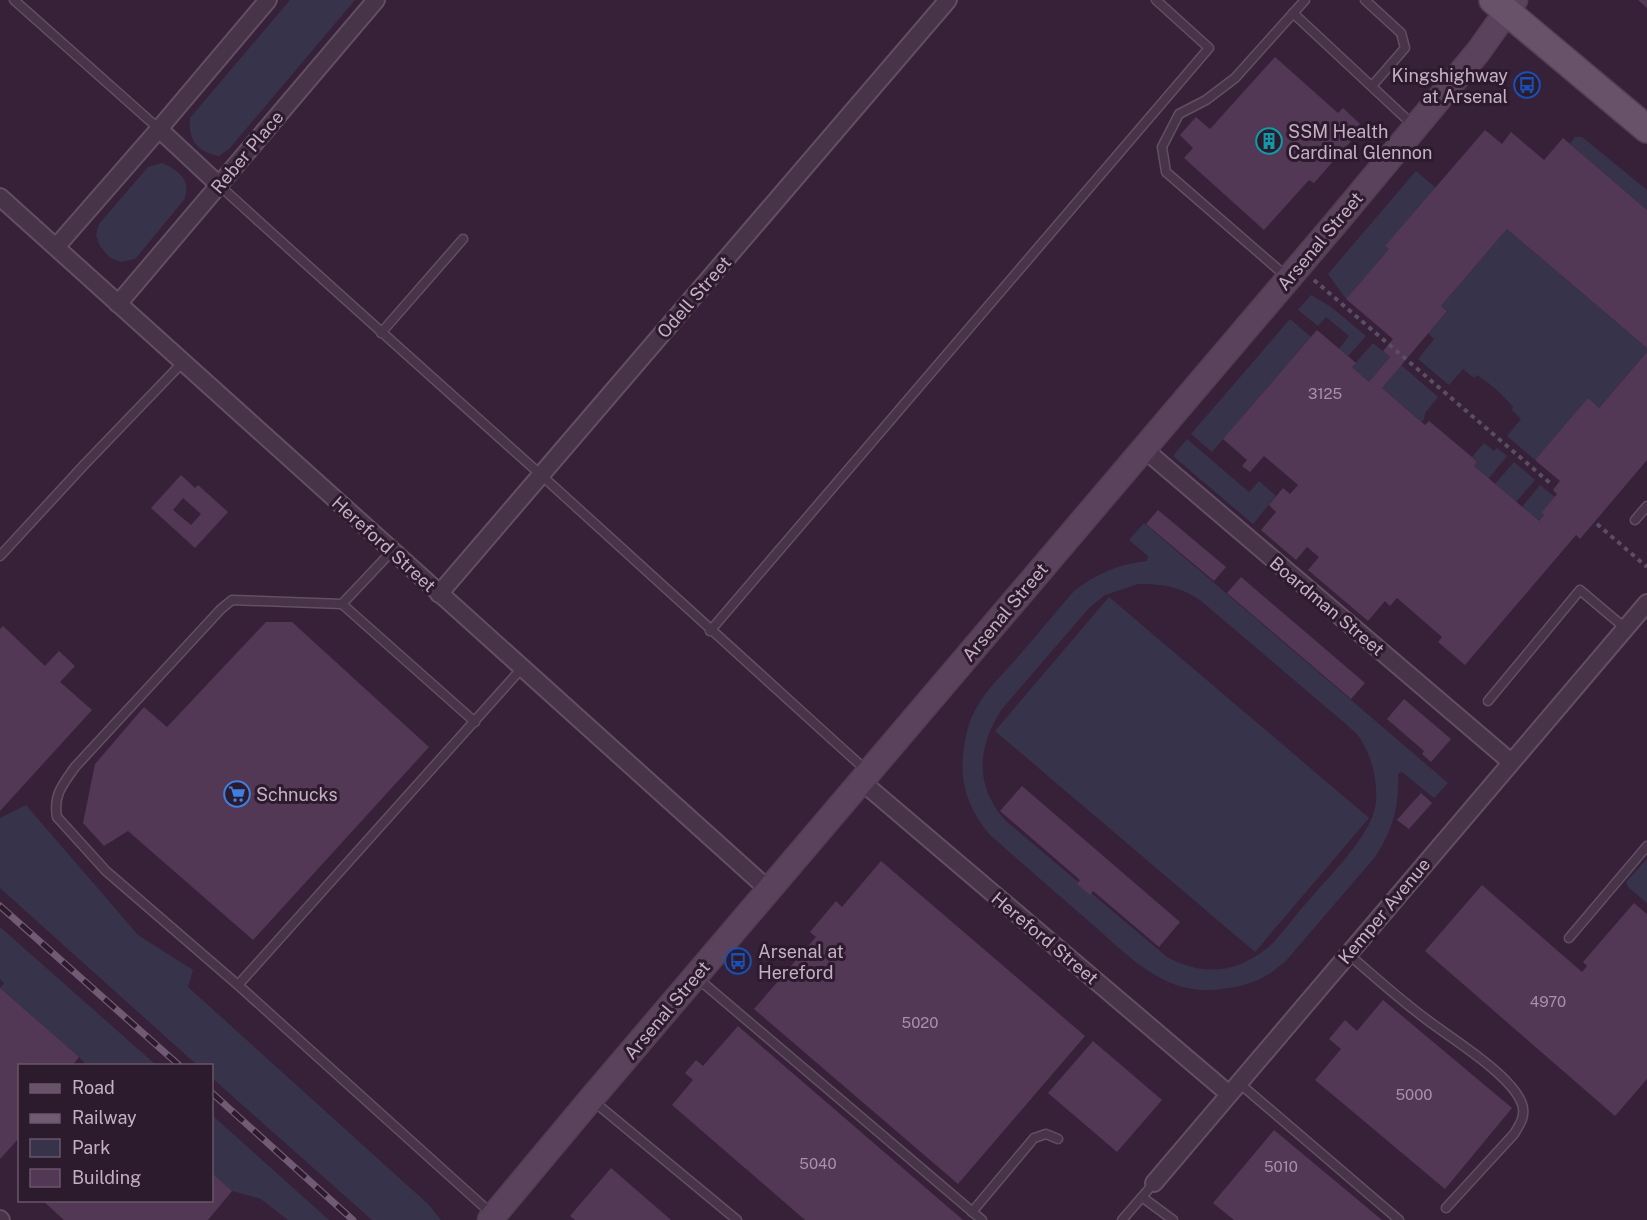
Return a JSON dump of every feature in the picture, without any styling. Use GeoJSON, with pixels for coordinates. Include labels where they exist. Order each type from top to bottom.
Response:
{"type":"FeatureCollection","features":[{"type":"Feature","properties":{"kind":"main road"},"geometry":{"type":"LineString","coordinates":[[1505,4],[1644,123]]}},
{"type":"Feature","properties":{"kind":"main road","name":"Arsenal Street"},"geometry":{"type":"LineString","coordinates":[[494,1219],[591,1099],[1415,128],[1478,52],[1505,4]]}},
{"type":"Feature","properties":{"kind":"street"},"geometry":{"type":"LineString","coordinates":[[56,247],[268,0]]}},
{"type":"Feature","properties":{"kind":"street","name":"Reber Place"},"geometry":{"type":"LineString","coordinates":[[118,304],[376,0]]}},
{"type":"Feature","properties":{"kind":"street","name":"Odell Street"},"geometry":{"type":"LineString","coordinates":[[440,594],[948,0]]}},
{"type":"Feature","properties":{"kind":"street"},"geometry":{"type":"LineString","coordinates":[[159,129],[219,185]]}},
{"type":"Feature","properties":{"kind":"street","name":"Hereford Street"},"geometry":{"type":"LineString","coordinates":[[0,197],[769,890]]}},
{"type":"Feature","properties":{"kind":"street","name":"Boardman Street"},"geometry":{"type":"LineString","coordinates":[[1144,449],[1511,762]]}},
{"type":"Feature","properties":{"kind":"street","name":"Kemper Avenue"},"geometry":{"type":"LineString","coordinates":[[1154,1183],[1647,603]]}},
{"type":"Feature","properties":{"kind":"street","name":"Hereford Street"},"geometry":{"type":"LineString","coordinates":[[865,777],[1234,1089]]}},
{"type":"Feature","properties":{"kind":"lane"},"geometry":{"type":"LineString","coordinates":[[14,0],[159,129]]}},
{"type":"Feature","properties":{"kind":"lane"},"geometry":{"type":"LineString","coordinates":[[710,631],[1209,48],[1156,0]]}},
{"type":"Feature","properties":{"kind":"lane"},"geometry":{"type":"LineString","coordinates":[[1288,279],[1166,172],[1162,147],[1179,114],[1206,100],[1235,78],[1305,0]]}},
{"type":"Feature","properties":{"kind":"lane"},"geometry":{"type":"LineString","coordinates":[[1365,0],[1401,33],[1405,48],[1372,86]]}},
{"type":"Feature","properties":{"kind":"lane"},"geometry":{"type":"LineString","coordinates":[[1293,13],[1415,128]]}},
{"type":"Feature","properties":{"kind":"lane"},"geometry":{"type":"LineString","coordinates":[[219,185],[541,476],[865,777]]}},
{"type":"Feature","properties":{"kind":"lane"},"geometry":{"type":"LineString","coordinates":[[381,333],[463,239]]}},
{"type":"Feature","properties":{"kind":"lane"},"geometry":{"type":"LineString","coordinates":[[0,556],[183,362]]}},
{"type":"Feature","properties":{"kind":"lane"},"geometry":{"type":"LineString","coordinates":[[1635,520],[1647,506]]}},
{"type":"Feature","properties":{"kind":"lane"},"geometry":{"type":"LineString","coordinates":[[342,604],[392,551]]}},
{"type":"Feature","properties":{"kind":"lane"},"geometry":{"type":"LineString","coordinates":[[1488,701],[1580,590],[1625,628]]}},
{"type":"Feature","properties":{"kind":"lane"},"geometry":{"type":"LineString","coordinates":[[475,722],[342,604],[232,600],[221,609],[75,767],[60,789],[55,805],[57,817],[106,871],[238,985],[494,1219]]}},
{"type":"Feature","properties":{"kind":"lane"},"geometry":{"type":"LineString","coordinates":[[238,985],[522,668]]}},
{"type":"Feature","properties":{"kind":"lane"},"geometry":{"type":"LineString","coordinates":[[1569,939],[1647,846]]}},
{"type":"Feature","properties":{"kind":"lane"},"geometry":{"type":"LineString","coordinates":[[1348,954],[1427,1020],[1467,1048],[1493,1070],[1516,1093],[1522,1105],[1524,1113],[1514,1134],[1446,1208]]}},
{"type":"Feature","properties":{"kind":"lane"},"geometry":{"type":"LineString","coordinates":[[695,977],[982,1220]]}},
{"type":"Feature","properties":{"kind":"lane"},"geometry":{"type":"LineString","coordinates":[[1234,1089],[1399,1220]]}},
{"type":"Feature","properties":{"kind":"lane"},"geometry":{"type":"LineString","coordinates":[[591,1099],[737,1220]]}},
{"type":"Feature","properties":{"kind":"lane"},"geometry":{"type":"LineString","coordinates":[[972,1212],[1034,1138],[1046,1134],[1059,1139]]}},
{"type":"Feature","properties":{"kind":"lane","name":"Kemper Avenue"},"geometry":{"type":"LineString","coordinates":[[1122,1220],[1154,1183]]}},
{"type":"Feature","properties":{"kind":"lane"},"geometry":{"type":"LineString","coordinates":[[1142,1197],[1173,1220]]}},
{"type":"Feature","properties":{"kind":"path"},"geometry":{"type":"LineString","coordinates":[[1316,282],[1550,483]]}},
{"type":"Feature","properties":{"kind":"path"},"geometry":{"type":"LineString","coordinates":[[1597,524],[1647,567]]}},
{"type":"Feature","properties":{"kind":"green space"},"geometry":{"type":"Polygon","coordinates":[[[290,0],[355,0],[229,149],[219,156],[205,151],[192,139],[190,118],[290,0]]]}},
{"type":"Feature","properties":{"kind":"green space"},"geometry":{"type":"Polygon","coordinates":[[[1575,137],[1582,137],[1647,190],[1647,210],[1570,144],[1575,137]]]}},
{"type":"Feature","properties":{"kind":"green space"},"geometry":{"type":"Polygon","coordinates":[[[162,163],[173,169],[185,181],[184,200],[135,259],[121,262],[109,257],[100,246],[96,235],[99,224],[148,167],[162,163]]]}},
{"type":"Feature","properties":{"kind":"green space"},"geometry":{"type":"Polygon","coordinates":[[[1416,171],[1436,188],[1385,246],[1389,249],[1346,299],[1328,274],[1416,171]]]}},
{"type":"Feature","properties":{"kind":"green space"},"geometry":{"type":"Polygon","coordinates":[[[1507,229],[1647,348],[1647,352],[1599,408],[1588,399],[1535,460],[1507,436],[1521,419],[1496,389],[1477,375],[1474,378],[1463,369],[1449,385],[1418,359],[1434,339],[1428,333],[1447,311],[1441,306],[1507,229]]]}},
{"type":"Feature","properties":{"kind":"green space"},"geometry":{"type":"Polygon","coordinates":[[[1311,295],[1331,307],[1366,336],[1348,356],[1339,349],[1349,336],[1326,317],[1318,326],[1298,310],[1311,295]]]}},
{"type":"Feature","properties":{"kind":"green space"},"geometry":{"type":"Polygon","coordinates":[[[1290,319],[1311,337],[1212,452],[1191,434],[1290,319]]]}},
{"type":"Feature","properties":{"kind":"green space"},"geometry":{"type":"Polygon","coordinates":[[[1373,343],[1390,357],[1369,382],[1352,367],[1373,343]]]}},
{"type":"Feature","properties":{"kind":"green space"},"geometry":{"type":"Polygon","coordinates":[[[1401,365],[1438,397],[1425,413],[1422,422],[1382,388],[1401,365]]]}},
{"type":"Feature","properties":{"kind":"green space"},"geometry":{"type":"Polygon","coordinates":[[[1187,439],[1249,492],[1259,481],[1276,496],[1253,524],[1173,456],[1187,439]]]}},
{"type":"Feature","properties":{"kind":"green space"},"geometry":{"type":"Polygon","coordinates":[[[1484,443],[1494,451],[1497,448],[1507,456],[1488,479],[1474,466],[1477,462],[1472,457],[1484,443]]]}},
{"type":"Feature","properties":{"kind":"green space"},"geometry":{"type":"Polygon","coordinates":[[[1514,462],[1535,480],[1516,502],[1495,484],[1514,462]]]}},
{"type":"Feature","properties":{"kind":"green space"},"geometry":{"type":"Polygon","coordinates":[[[1540,485],[1555,497],[1541,513],[1544,515],[1539,521],[1522,507],[1540,485]]]}},
{"type":"Feature","properties":{"kind":"green space"},"geometry":{"type":"Polygon","coordinates":[[[1144,523],[1448,783],[1434,798],[1402,772],[1398,774],[1394,818],[1375,857],[1284,963],[1259,979],[1236,987],[1211,990],[1187,988],[1164,980],[1141,966],[990,835],[975,813],[966,792],[963,768],[965,742],[971,720],[981,700],[1074,591],[1108,571],[1147,561],[1148,556],[1129,540],[1144,523]],[[1138,584],[1105,595],[1089,608],[1002,709],[994,723],[984,752],[984,780],[988,794],[1006,821],[1167,957],[1184,965],[1202,969],[1229,968],[1261,953],[1273,943],[1365,832],[1375,808],[1374,774],[1361,739],[1347,725],[1200,600],[1163,585],[1138,584]]]}},
{"type":"Feature","properties":{"kind":"green space"},"geometry":{"type":"Polygon","coordinates":[[[1109,597],[1369,818],[1255,952],[995,731],[1109,597]]]}},
{"type":"Feature","properties":{"kind":"green space"},"geometry":{"type":"Polygon","coordinates":[[[26,805],[138,935],[193,970],[188,987],[428,1204],[441,1220],[372,1220],[213,1079],[213,1064],[196,1064],[0,888],[0,818],[26,805]]]}},
{"type":"Feature","properties":{"kind":"green space"},"geometry":{"type":"Polygon","coordinates":[[[1647,859],[1647,903],[1628,887],[1626,882],[1647,859]]]}},
{"type":"Feature","properties":{"kind":"green space"},"geometry":{"type":"Polygon","coordinates":[[[0,927],[155,1064],[85,1064],[0,988],[4,983],[0,979],[0,927]]]}},
{"type":"Feature","properties":{"kind":"green space"},"geometry":{"type":"Polygon","coordinates":[[[213,1116],[329,1220],[288,1220],[261,1199],[232,1191],[213,1174],[213,1116]]]}},
{"type":"Feature","properties":{"kind":"building"},"geometry":{"type":"Polygon","coordinates":[[[1638,0],[1647,0],[1647,8],[1638,0]]]}},
{"type":"Feature","properties":{"kind":"building","name":"SSM Health Cardinal Glennon"},"geometry":{"type":"Polygon","coordinates":[[[1275,57],[1338,113],[1343,108],[1360,124],[1356,129],[1359,132],[1314,183],[1309,180],[1264,230],[1184,158],[1193,148],[1180,135],[1196,117],[1210,129],[1275,57]]]}},
{"type":"Feature","properties":{"kind":"building"},"geometry":{"type":"Polygon","coordinates":[[[1485,130],[1502,144],[1511,132],[1544,160],[1563,138],[1647,210],[1647,348],[1507,229],[1441,306],[1447,311],[1382,388],[1425,425],[1429,421],[1472,457],[1477,462],[1474,466],[1539,521],[1544,515],[1541,513],[1557,494],[1553,490],[1560,481],[1535,460],[1588,398],[1599,408],[1647,352],[1647,460],[1580,539],[1576,535],[1465,665],[1438,642],[1442,637],[1397,598],[1390,606],[1385,601],[1368,621],[1308,570],[1319,557],[1307,547],[1296,560],[1261,530],[1276,512],[1269,505],[1283,488],[1290,494],[1298,485],[1264,456],[1250,472],[1242,466],[1247,460],[1223,439],[1317,330],[1356,363],[1352,367],[1369,382],[1390,357],[1383,351],[1393,339],[1346,299],[1389,249],[1385,246],[1485,130]]]}},
{"type":"Feature","properties":{"kind":"building"},"geometry":{"type":"Polygon","coordinates":[[[181,475],[195,488],[198,485],[228,512],[195,548],[151,508],[181,475]],[[183,498],[173,510],[191,525],[201,514],[183,498]]]}},
{"type":"Feature","properties":{"kind":"building"},"geometry":{"type":"Polygon","coordinates":[[[1158,510],[1226,567],[1214,581],[1146,524],[1158,510]]]}},
{"type":"Feature","properties":{"kind":"building"},"geometry":{"type":"Polygon","coordinates":[[[1241,577],[1365,683],[1351,699],[1227,593],[1241,577]]]}},
{"type":"Feature","properties":{"kind":"building","name":"Schnucks"},"geometry":{"type":"Polygon","coordinates":[[[266,622],[292,622],[429,747],[253,940],[128,831],[104,846],[83,823],[95,764],[144,707],[167,727],[266,622]]]}},
{"type":"Feature","properties":{"kind":"building"},"geometry":{"type":"Polygon","coordinates":[[[3,626],[45,666],[59,651],[75,666],[60,682],[92,710],[0,811],[0,629],[3,626]]]}},
{"type":"Feature","properties":{"kind":"building"},"geometry":{"type":"Polygon","coordinates":[[[1404,699],[1451,739],[1431,762],[1422,754],[1424,751],[1387,719],[1404,699]]]}},
{"type":"Feature","properties":{"kind":"building"},"geometry":{"type":"Polygon","coordinates":[[[1022,786],[1180,922],[1159,947],[1093,891],[1090,895],[1077,884],[1080,880],[1000,811],[1022,786]]]}},
{"type":"Feature","properties":{"kind":"building"},"geometry":{"type":"Polygon","coordinates":[[[1421,793],[1432,803],[1409,829],[1397,820],[1421,793]]]}},
{"type":"Feature","properties":{"kind":"building"},"geometry":{"type":"Polygon","coordinates":[[[881,861],[1085,1036],[958,1184],[754,1009],[816,937],[810,932],[836,901],[842,907],[881,861]]]}},
{"type":"Feature","properties":{"kind":"building"},"geometry":{"type":"Polygon","coordinates":[[[1482,885],[1582,972],[1587,966],[1583,962],[1634,903],[1647,914],[1647,1079],[1615,1116],[1425,951],[1482,885]]]}},
{"type":"Feature","properties":{"kind":"building"},"geometry":{"type":"Polygon","coordinates":[[[0,988],[79,1057],[74,1064],[18,1064],[18,1139],[0,1159],[0,988]]]}},
{"type":"Feature","properties":{"kind":"building"},"geometry":{"type":"Polygon","coordinates":[[[1383,1000],[1512,1108],[1445,1189],[1315,1080],[1341,1049],[1329,1039],[1345,1020],[1357,1031],[1383,1000]]]}},
{"type":"Feature","properties":{"kind":"building"},"geometry":{"type":"Polygon","coordinates":[[[738,1026],[963,1220],[805,1220],[672,1105],[693,1080],[685,1073],[696,1060],[703,1066],[738,1026]]]}},
{"type":"Feature","properties":{"kind":"building"},"geometry":{"type":"Polygon","coordinates":[[[1093,1041],[1162,1100],[1117,1152],[1048,1093],[1093,1041]]]}},
{"type":"Feature","properties":{"kind":"building"},"geometry":{"type":"Polygon","coordinates":[[[1274,1130],[1382,1220],[1234,1220],[1213,1203],[1274,1130]]]}},
{"type":"Feature","properties":{"kind":"building"},"geometry":{"type":"Polygon","coordinates":[[[611,1168],[671,1220],[575,1220],[570,1216],[611,1168]]]}},
{"type":"Feature","properties":{"kind":"building"},"geometry":{"type":"Polygon","coordinates":[[[213,1174],[232,1191],[208,1220],[64,1220],[44,1202],[213,1202],[213,1174]]]}},
{"type":"Feature","properties":{"kind":"railway"},"geometry":{"type":"LineString","coordinates":[[0,906],[178,1064]]}},
{"type":"Feature","properties":{"kind":"railway"},"geometry":{"type":"LineString","coordinates":[[213,1094],[353,1220]]}},
{"type":"Feature","properties":{"kind":"place","name":"Kingshighway at Arsenal"},"geometry":{"type":"Point","coordinates":[1527,85]}},
{"type":"Feature","properties":{"kind":"place","name":"SSM Health Cardinal Glennon"},"geometry":{"type":"Point","coordinates":[1269,141]}},
{"type":"Feature","properties":{"kind":"place","name":"Schnucks"},"geometry":{"type":"Point","coordinates":[237,794]}},
{"type":"Feature","properties":{"kind":"place","name":"Arsenal at Hereford"},"geometry":{"type":"Point","coordinates":[738,961]}}]}
